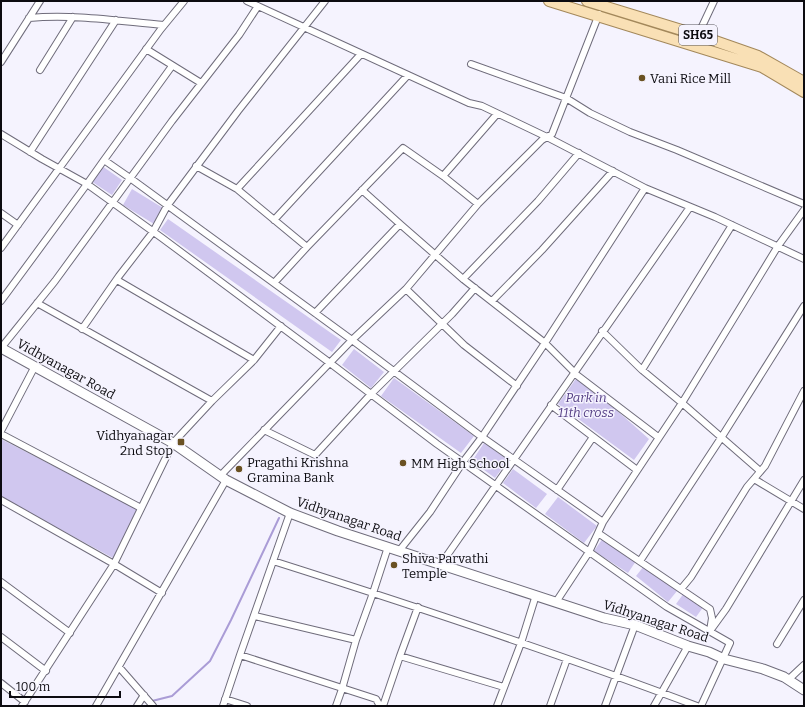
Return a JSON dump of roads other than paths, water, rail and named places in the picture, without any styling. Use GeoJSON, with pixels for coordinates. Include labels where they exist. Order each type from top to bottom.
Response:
{"type":"FeatureCollection","features":[{"type":"Feature","properties":{"kind":"main road"},"geometry":{"type":"LineString","coordinates":[[549,1],[762,68],[804,92]]}},
{"type":"Feature","properties":{"kind":"main road","name":"SH65"},"geometry":{"type":"LineString","coordinates":[[587,1],[698,35],[758,56],[804,82]]}},
{"type":"Feature","properties":{"kind":"street"},"geometry":{"type":"LineString","coordinates":[[1,62],[40,1]]}},
{"type":"Feature","properties":{"kind":"street"},"geometry":{"type":"LineString","coordinates":[[1,248],[146,49],[184,1]]}},
{"type":"Feature","properties":{"kind":"street"},"geometry":{"type":"LineString","coordinates":[[247,1],[468,103],[482,106],[579,153],[645,188],[732,225],[804,259]]}},
{"type":"Feature","properties":{"kind":"street"},"geometry":{"type":"LineString","coordinates":[[82,329],[153,232],[167,206],[196,166],[325,1]]}},
{"type":"Feature","properties":{"kind":"street"},"geometry":{"type":"LineString","coordinates":[[698,35],[714,1]]}},
{"type":"Feature","properties":{"kind":"street"},"geometry":{"type":"LineString","coordinates":[[96,706],[162,593],[223,478],[264,430],[352,340],[406,289],[478,204],[542,140],[552,134],[602,5]]}},
{"type":"Feature","properties":{"kind":"street"},"geometry":{"type":"LineString","coordinates":[[1,348],[55,281],[201,83],[239,35],[258,6]]}},
{"type":"Feature","properties":{"kind":"street"},"geometry":{"type":"LineString","coordinates":[[29,18],[53,16],[73,17],[164,25]]}},
{"type":"Feature","properties":{"kind":"street"},"geometry":{"type":"LineString","coordinates":[[40,70],[73,17]]}},
{"type":"Feature","properties":{"kind":"street"},"geometry":{"type":"LineString","coordinates":[[30,152],[116,20]]}},
{"type":"Feature","properties":{"kind":"street"},"geometry":{"type":"LineString","coordinates":[[146,49],[201,83]]}},
{"type":"Feature","properties":{"kind":"street"},"geometry":{"type":"LineString","coordinates":[[237,189],[360,54]]}},
{"type":"Feature","properties":{"kind":"street"},"geometry":{"type":"LineString","coordinates":[[471,64],[566,98],[590,113],[630,132],[677,150],[804,204]]}},
{"type":"Feature","properties":{"kind":"street"},"geometry":{"type":"LineString","coordinates":[[1,301],[172,66]]}},
{"type":"Feature","properties":{"kind":"street"},"geometry":{"type":"LineString","coordinates":[[274,220],[408,75]]}},
{"type":"Feature","properties":{"kind":"street"},"geometry":{"type":"LineString","coordinates":[[443,176],[497,114]]}},
{"type":"Feature","properties":{"kind":"street"},"geometry":{"type":"LineString","coordinates":[[1,134],[87,184],[282,326],[371,394],[495,485],[667,607],[730,643],[724,659],[701,706]]}},
{"type":"Feature","properties":{"kind":"street"},"geometry":{"type":"LineString","coordinates":[[274,283],[403,148],[443,176],[478,204]]}},
{"type":"Feature","properties":{"kind":"street"},"geometry":{"type":"LineString","coordinates":[[463,279],[538,201],[579,153]]}},
{"type":"Feature","properties":{"kind":"street"},"geometry":{"type":"LineString","coordinates":[[104,160],[352,340],[482,437],[603,522]]}},
{"type":"Feature","properties":{"kind":"street"},"geometry":{"type":"LineString","coordinates":[[196,166],[237,189],[307,247]]}},
{"type":"Feature","properties":{"kind":"street"},"geometry":{"type":"LineString","coordinates":[[492,301],[542,250],[613,171]]}},
{"type":"Feature","properties":{"kind":"street"},"geometry":{"type":"LineString","coordinates":[[399,551],[430,512],[463,462],[517,386],[645,188]]}},
{"type":"Feature","properties":{"kind":"street"},"geometry":{"type":"LineString","coordinates":[[362,190],[463,279],[545,343],[574,372],[658,437]]}},
{"type":"Feature","properties":{"kind":"street"},"geometry":{"type":"LineString","coordinates":[[440,564],[690,207]]}},
{"type":"Feature","properties":{"kind":"street"},"geometry":{"type":"LineString","coordinates":[[556,602],[589,552],[603,522],[682,403],[778,246],[804,210]]}},
{"type":"Feature","properties":{"kind":"street"},"geometry":{"type":"LineString","coordinates":[[1,213],[18,225]]}},
{"type":"Feature","properties":{"kind":"street"},"geometry":{"type":"LineString","coordinates":[[315,313],[400,224]]}},
{"type":"Feature","properties":{"kind":"street"},"geometry":{"type":"LineString","coordinates":[[642,370],[732,225]]}},
{"type":"Feature","properties":{"kind":"street"},"geometry":{"type":"LineString","coordinates":[[117,280],[254,360]]}},
{"type":"Feature","properties":{"kind":"street"},"geometry":{"type":"LineString","coordinates":[[264,430],[315,454],[371,394],[442,324],[475,288]]}},
{"type":"Feature","properties":{"kind":"street"},"geometry":{"type":"LineString","coordinates":[[406,289],[464,345],[517,386]]}},
{"type":"Feature","properties":{"kind":"street"},"geometry":{"type":"LineString","coordinates":[[37,303],[212,401]]}},
{"type":"Feature","properties":{"kind":"street"},"geometry":{"type":"LineString","coordinates":[[640,561],[721,438],[804,306]]}},
{"type":"Feature","properties":{"kind":"street"},"geometry":{"type":"LineString","coordinates":[[1,683],[24,704],[114,564],[173,443],[212,401],[254,360],[282,326]]}},
{"type":"Feature","properties":{"kind":"street"},"geometry":{"type":"LineString","coordinates":[[602,331],[642,370],[760,471]]}},
{"type":"Feature","properties":{"kind":"street","name":"Vidhyanagar Road"},"geometry":{"type":"LineString","coordinates":[[1,348],[173,443],[223,478],[290,513],[338,531],[604,618],[635,625],[724,659],[763,669],[788,680],[804,690]]}},
{"type":"Feature","properties":{"kind":"street"},"geometry":{"type":"LineString","coordinates":[[1,431],[35,366]]}},
{"type":"Feature","properties":{"kind":"street"},"geometry":{"type":"LineString","coordinates":[[681,589],[747,487],[765,466],[804,391]]}},
{"type":"Feature","properties":{"kind":"street"},"geometry":{"type":"LineString","coordinates":[[551,405],[637,470]]}},
{"type":"Feature","properties":{"kind":"street"},"geometry":{"type":"LineString","coordinates":[[1,434],[141,508]]}},
{"type":"Feature","properties":{"kind":"street"},"geometry":{"type":"LineString","coordinates":[[557,490],[593,437]]}},
{"type":"Feature","properties":{"kind":"street"},"geometry":{"type":"LineString","coordinates":[[754,479],[804,509]]}},
{"type":"Feature","properties":{"kind":"street"},"geometry":{"type":"LineString","coordinates":[[710,631],[726,609],[804,480]]}},
{"type":"Feature","properties":{"kind":"street"},"geometry":{"type":"LineString","coordinates":[[1,500],[162,593]]}},
{"type":"Feature","properties":{"kind":"street"},"geometry":{"type":"LineString","coordinates":[[223,706],[290,513]]}},
{"type":"Feature","properties":{"kind":"street"},"geometry":{"type":"LineString","coordinates":[[598,533],[710,609],[712,618],[710,631]]}},
{"type":"Feature","properties":{"kind":"street"},"geometry":{"type":"LineString","coordinates":[[336,706],[356,640],[388,547]]}},
{"type":"Feature","properties":{"kind":"street"},"geometry":{"type":"LineString","coordinates":[[273,560],[418,607],[697,706]]}},
{"type":"Feature","properties":{"kind":"street"},"geometry":{"type":"LineString","coordinates":[[1,582],[70,633]]}},
{"type":"Feature","properties":{"kind":"street"},"geometry":{"type":"LineString","coordinates":[[497,706],[521,643],[536,595]]}},
{"type":"Feature","properties":{"kind":"street"},"geometry":{"type":"LineString","coordinates":[[777,644],[804,600]]}},
{"type":"Feature","properties":{"kind":"street"},"geometry":{"type":"LineString","coordinates":[[383,706],[418,607]]}},
{"type":"Feature","properties":{"kind":"street"},"geometry":{"type":"LineString","coordinates":[[254,616],[356,640]]}},
{"type":"Feature","properties":{"kind":"street"},"geometry":{"type":"LineString","coordinates":[[605,706],[635,625]]}},
{"type":"Feature","properties":{"kind":"street"},"geometry":{"type":"LineString","coordinates":[[1,637],[46,670]]}},
{"type":"Feature","properties":{"kind":"street"},"geometry":{"type":"LineString","coordinates":[[654,706],[688,646]]}},
{"type":"Feature","properties":{"kind":"street"},"geometry":{"type":"LineString","coordinates":[[240,654],[376,699],[380,706]]}},
{"type":"Feature","properties":{"kind":"street"},"geometry":{"type":"LineString","coordinates":[[400,656],[504,688]]}},
{"type":"Feature","properties":{"kind":"street"},"geometry":{"type":"LineString","coordinates":[[550,706],[567,659]]}},
{"type":"Feature","properties":{"kind":"street"},"geometry":{"type":"LineString","coordinates":[[788,680],[804,665]]}},
{"type":"Feature","properties":{"kind":"street"},"geometry":{"type":"LineString","coordinates":[[119,667],[153,706]]}},
{"type":"Feature","properties":{"kind":"street"},"geometry":{"type":"LineString","coordinates":[[137,706],[144,695]]}},
{"type":"Feature","properties":{"kind":"street"},"geometry":{"type":"LineString","coordinates":[[225,699],[247,706]]}},
{"type":"Feature","properties":{"kind":"waterway"},"geometry":{"type":"LineString","coordinates":[[152,701],[172,696],[210,661],[279,518]]}},
{"type":"Feature","properties":{"kind":"place","name":"Vani Rice Mill"},"geometry":{"type":"Point","coordinates":[642,78]}},
{"type":"Feature","properties":{"kind":"place","name":"Vidhyanagar 2nd Stop"},"geometry":{"type":"Point","coordinates":[181,442]}},
{"type":"Feature","properties":{"kind":"place","name":"MM High School"},"geometry":{"type":"Point","coordinates":[403,463]}},
{"type":"Feature","properties":{"kind":"place","name":"Pragathi Krishna Gramina Bank"},"geometry":{"type":"Point","coordinates":[239,469]}},
{"type":"Feature","properties":{"kind":"place","name":"Shiva Parvathi Temple"},"geometry":{"type":"Point","coordinates":[394,565]}},
{"type":"Feature","properties":{"kind":"park label","name":"Park in 11th cross"},"geometry":{"type":"Point","coordinates":[586,404]}}]}
